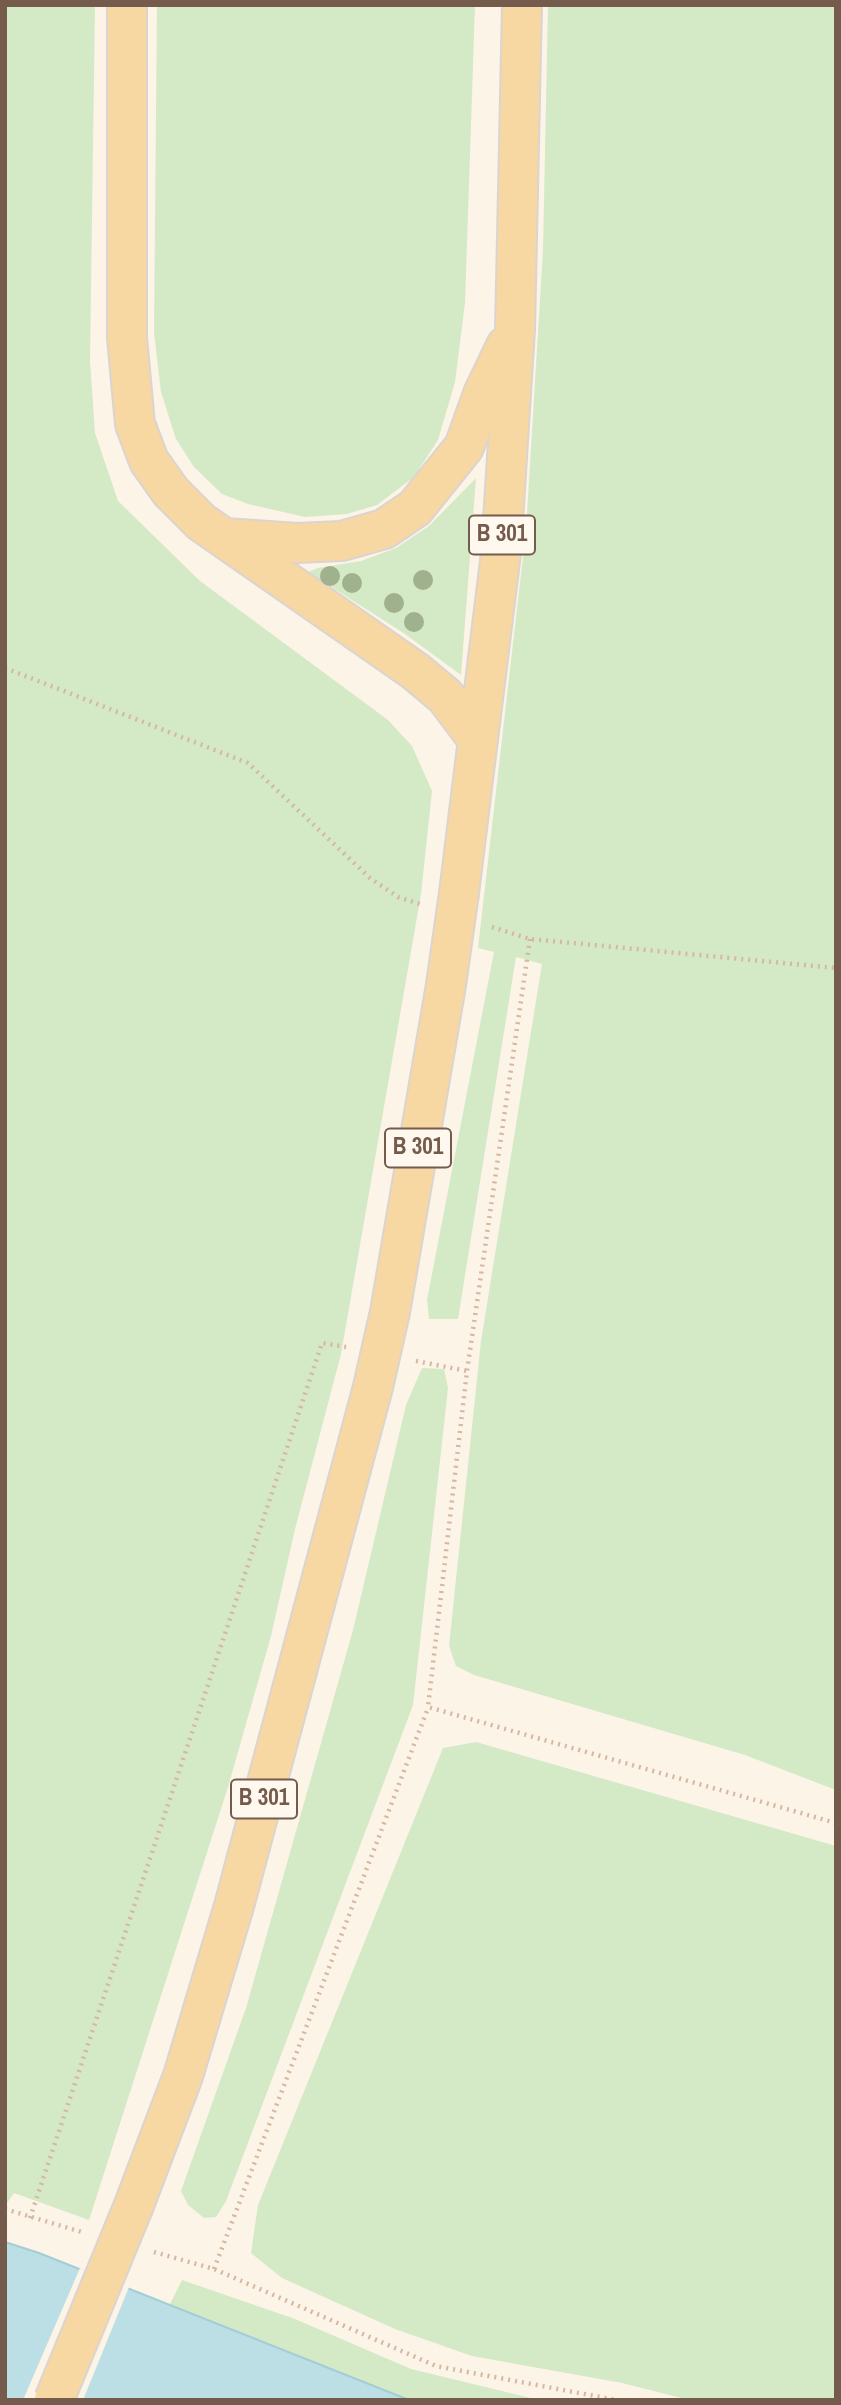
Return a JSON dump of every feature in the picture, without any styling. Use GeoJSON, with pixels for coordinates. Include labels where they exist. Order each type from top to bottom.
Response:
{"type":"FeatureCollection","features":[{"type":"Feature","properties":{"kind":"main road"},"geometry":{"type":"LineString","coordinates":[[127,5],[127,338],[135,424],[149,461],[171,492],[201,522],[415,671],[445,696],[478,740]]}},
{"type":"Feature","properties":{"kind":"main road","name":"B 301"},"geometry":{"type":"LineString","coordinates":[[54,2400],[183,2076],[234,1906],[373,1387],[390,1312],[446,985],[442,899],[478,740],[501,554],[515,329],[522,5]]}},
{"type":"Feature","properties":{"kind":"main road"},"geometry":{"type":"LineString","coordinates":[[225,538],[297,543],[342,541],[384,529],[415,508],[464,447],[483,394],[515,329]]}},
{"type":"Feature","properties":{"kind":"path"},"geometry":{"type":"LineString","coordinates":[[5,668],[248,763],[370,878],[398,897],[442,899]]}},
{"type":"Feature","properties":{"kind":"path"},"geometry":{"type":"LineString","coordinates":[[491,927],[530,939],[836,968]]}},
{"type":"Feature","properties":{"kind":"path"},"geometry":{"type":"LineString","coordinates":[[530,939],[467,1371],[428,1707],[214,2269],[436,2366],[616,2400]]}},
{"type":"Feature","properties":{"kind":"path"},"geometry":{"type":"LineString","coordinates":[[30,2218],[321,1342]]}},
{"type":"Feature","properties":{"kind":"path"},"geometry":{"type":"LineString","coordinates":[[428,1707],[836,1823]]}},
{"type":"Feature","properties":{"kind":"green space"},"geometry":{"type":"Polygon","coordinates":[[[5,5],[95,5],[90,361],[95,433],[118,501],[200,581],[388,720],[412,746],[432,791],[421,894],[341,1354],[295,1529],[271,1636],[228,1787],[89,2220],[14,2193],[5,2206],[5,5]]]}},
{"type":"Feature","properties":{"kind":"green space"},"geometry":{"type":"Polygon","coordinates":[[[157,5],[475,5],[465,303],[455,382],[438,440],[414,477],[377,505],[347,514],[305,517],[248,504],[222,494],[194,467],[176,439],[161,392],[154,333],[157,5]]]}},
{"type":"Feature","properties":{"kind":"green space"},"geometry":{"type":"Polygon","coordinates":[[[548,5],[836,5],[836,1790],[745,1755],[474,1675],[456,1666],[449,1646],[481,1341],[542,964],[516,957],[458,1319],[429,1319],[427,1300],[494,952],[478,948],[526,530],[543,250],[548,5]]]}},
{"type":"Feature","properties":{"kind":"green space"},"geometry":{"type":"Polygon","coordinates":[[[476,478],[461,675],[405,634],[308,572],[361,561],[396,548],[429,526],[476,478]]]}},
{"type":"Feature","properties":{"kind":"green space"},"geometry":{"type":"Polygon","coordinates":[[[422,1368],[444,1369],[448,1388],[413,1705],[226,2201],[216,2217],[204,2218],[188,2205],[181,2191],[246,2008],[353,1630],[406,1405],[422,1368]]]}},
{"type":"Feature","properties":{"kind":"green space"},"geometry":{"type":"Polygon","coordinates":[[[476,1742],[836,1846],[836,2400],[689,2400],[622,2383],[472,2356],[395,2329],[282,2278],[251,2253],[258,2205],[443,1748],[476,1742]]]}},
{"type":"Feature","properties":{"kind":"green space"},"geometry":{"type":"Polygon","coordinates":[[[182,2280],[295,2319],[411,2369],[539,2400],[409,2400],[169,2306],[182,2280]]]}},
{"type":"Feature","properties":{"kind":"water"},"geometry":{"type":"Polygon","coordinates":[[[5,2242],[39,2253],[409,2400],[5,2400],[5,2242]]]}},
{"type":"Feature","properties":{"kind":"pier"},"geometry":{"type":"Polygon","coordinates":[[[80,2268],[129,2287],[83,2400],[23,2400],[80,2268]]]}}]}
